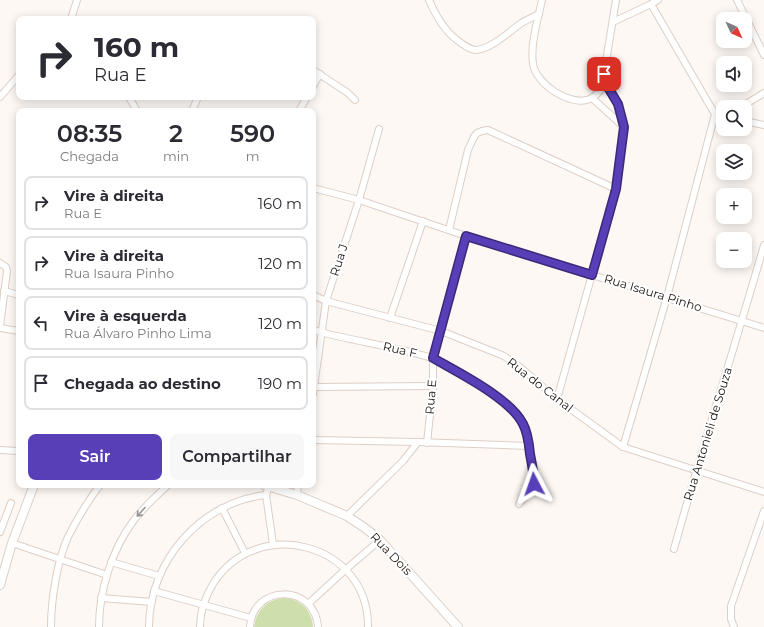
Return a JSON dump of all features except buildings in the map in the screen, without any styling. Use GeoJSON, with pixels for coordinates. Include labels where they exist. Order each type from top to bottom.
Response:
{"type":"FeatureCollection","features":[{"type":"Feature","properties":{"kind":"street"},"geometry":{"type":"LineString","coordinates":[[72,16],[77,0]]}},
{"type":"Feature","properties":{"kind":"street"},"geometry":{"type":"LineString","coordinates":[[429,0],[449,34],[465,47],[475,50],[497,41],[522,23],[539,14]]}},
{"type":"Feature","properties":{"kind":"street"},"geometry":{"type":"LineString","coordinates":[[542,0],[532,52],[532,64],[535,73],[552,90],[566,98],[585,100],[592,98],[606,84]]}},
{"type":"Feature","properties":{"kind":"street"},"geometry":{"type":"LineString","coordinates":[[557,398],[616,189],[624,127],[618,104],[606,84],[604,74],[616,0]]}},
{"type":"Feature","properties":{"kind":"street"},"geometry":{"type":"LineString","coordinates":[[612,22],[658,0]]}},
{"type":"Feature","properties":{"kind":"street"},"geometry":{"type":"LineString","coordinates":[[737,0],[764,55]]}},
{"type":"Feature","properties":{"kind":"street"},"geometry":{"type":"LineString","coordinates":[[623,447],[667,297],[715,114],[651,4]]}},
{"type":"Feature","properties":{"kind":"street"},"geometry":{"type":"LineString","coordinates":[[316,72],[348,92],[355,100]]}},
{"type":"Feature","properties":{"kind":"street"},"geometry":{"type":"LineString","coordinates":[[316,81],[320,74]]}},
{"type":"Feature","properties":{"kind":"street"},"geometry":{"type":"LineString","coordinates":[[0,97],[16,78]]}},
{"type":"Feature","properties":{"kind":"street"},"geometry":{"type":"LineString","coordinates":[[752,100],[764,93]]}},
{"type":"Feature","properties":{"kind":"street"},"geometry":{"type":"LineString","coordinates":[[592,98],[624,127]]}},
{"type":"Feature","properties":{"kind":"street"},"geometry":{"type":"LineString","coordinates":[[752,123],[764,126]]}},
{"type":"Feature","properties":{"kind":"street","name":"Rua J"},"geometry":{"type":"LineString","coordinates":[[316,373],[326,301],[359,200],[379,129]]}},
{"type":"Feature","properties":{"kind":"street"},"geometry":{"type":"LineString","coordinates":[[449,230],[468,150],[474,137],[482,131],[488,130],[616,189]]}},
{"type":"Feature","properties":{"kind":"street","name":"Rua Isaura Pinho"},"geometry":{"type":"LineString","coordinates":[[316,189],[359,200],[466,236],[743,320],[764,328]]}},
{"type":"Feature","properties":{"kind":"street"},"geometry":{"type":"LineString","coordinates":[[390,318],[423,221]]}},
{"type":"Feature","properties":{"kind":"street","name":"Rua E"},"geometry":{"type":"LineString","coordinates":[[427,443],[433,386],[433,358],[466,236]]}},
{"type":"Feature","properties":{"kind":"street","name":"Rua Antonieli de Souza"},"geometry":{"type":"LineString","coordinates":[[674,549],[764,245]]}},
{"type":"Feature","properties":{"kind":"street"},"geometry":{"type":"LineString","coordinates":[[0,263],[6,267],[7,275],[0,327],[16,330]]}},
{"type":"Feature","properties":{"kind":"street"},"geometry":{"type":"LineString","coordinates":[[4,291],[16,293]]}},
{"type":"Feature","properties":{"kind":"street","name":"Rua do Canal"},"geometry":{"type":"LineString","coordinates":[[316,297],[441,331],[504,356],[623,447],[764,492]]}},
{"type":"Feature","properties":{"kind":"street","name":"Rua F"},"geometry":{"type":"LineString","coordinates":[[316,331],[433,358],[488,390],[516,413],[523,423],[527,433],[534,476],[534,484],[529,493],[518,504]]}},
{"type":"Feature","properties":{"kind":"street"},"geometry":{"type":"LineString","coordinates":[[316,387],[433,386]]}},
{"type":"Feature","properties":{"kind":"street"},"geometry":{"type":"LineString","coordinates":[[316,440],[529,446]]}},
{"type":"Feature","properties":{"kind":"street"},"geometry":{"type":"LineString","coordinates":[[347,516],[403,461],[418,442]]}},
{"type":"Feature","properties":{"kind":"street"},"geometry":{"type":"LineString","coordinates":[[0,450],[16,451]]}},
{"type":"Feature","properties":{"kind":"street"},"geometry":{"type":"LineString","coordinates":[[0,585],[12,543],[33,488]]}},
{"type":"Feature","properties":{"kind":"street"},"geometry":{"type":"LineString","coordinates":[[51,627],[54,590],[68,539],[77,520],[98,488]]}},
{"type":"Feature","properties":{"kind":"street"},"geometry":{"type":"LineString","coordinates":[[99,627],[101,598],[107,574],[122,538],[134,520],[165,488]]}},
{"type":"Feature","properties":{"kind":"street"},"geometry":{"type":"LineString","coordinates":[[266,488],[273,544]]}},
{"type":"Feature","properties":{"kind":"street","name":"Rua Dois"},"geometry":{"type":"LineString","coordinates":[[272,488],[297,496],[347,516],[365,528],[380,540],[458,627]]}},
{"type":"Feature","properties":{"kind":"street"},"geometry":{"type":"LineString","coordinates":[[297,496],[298,488]]}},
{"type":"Feature","properties":{"kind":"street"},"geometry":{"type":"LineString","coordinates":[[149,627],[154,591],[159,576],[166,562],[184,537],[195,526],[222,508],[252,497],[266,495]]}},
{"type":"Feature","properties":{"kind":"street"},"geometry":{"type":"LineString","coordinates":[[0,532],[10,504]]}},
{"type":"Feature","properties":{"kind":"street"},"geometry":{"type":"LineString","coordinates":[[222,508],[245,553]]}},
{"type":"Feature","properties":{"kind":"street"},"geometry":{"type":"LineString","coordinates":[[734,627],[731,619],[731,606],[764,511]]}},
{"type":"Feature","properties":{"kind":"street"},"geometry":{"type":"LineString","coordinates":[[308,604],[380,540]]}},
{"type":"Feature","properties":{"kind":"street"},"geometry":{"type":"LineString","coordinates":[[12,543],[107,574]]}},
{"type":"Feature","properties":{"kind":"street"},"geometry":{"type":"LineString","coordinates":[[200,627],[203,605],[211,587],[229,564],[245,553],[254,549],[273,544],[293,544],[312,548],[330,557],[345,570],[354,581],[361,594],[367,613],[368,627]]}},
{"type":"Feature","properties":{"kind":"street"},"geometry":{"type":"LineString","coordinates":[[111,562],[159,576]]}},
{"type":"Feature","properties":{"kind":"street"},"geometry":{"type":"LineString","coordinates":[[154,591],[252,618]]}},
{"type":"Feature","properties":{"kind":"street"},"geometry":{"type":"LineString","coordinates":[[250,627],[254,611],[262,602],[276,595],[292,595],[302,599],[308,604],[315,614],[318,627]]}},
{"type":"Feature","properties":{"kind":"street"},"geometry":{"type":"LineString","coordinates":[[101,598],[152,602]]}},
{"type":"Feature","properties":{"kind":"green space"},"geometry":{"type":"Polygon","coordinates":[[[284,598],[300,603],[304,606],[310,615],[313,627],[254,627],[257,616],[263,607],[272,601],[284,598]]]}},
{"type":"Feature","properties":{"kind":"route"},"geometry":{"type":"LineString","coordinates":[[534,484],[527,433],[523,423],[516,413],[488,390],[433,358],[466,236],[592,275],[616,189],[624,127],[618,104],[606,84],[604,74]]}}]}
